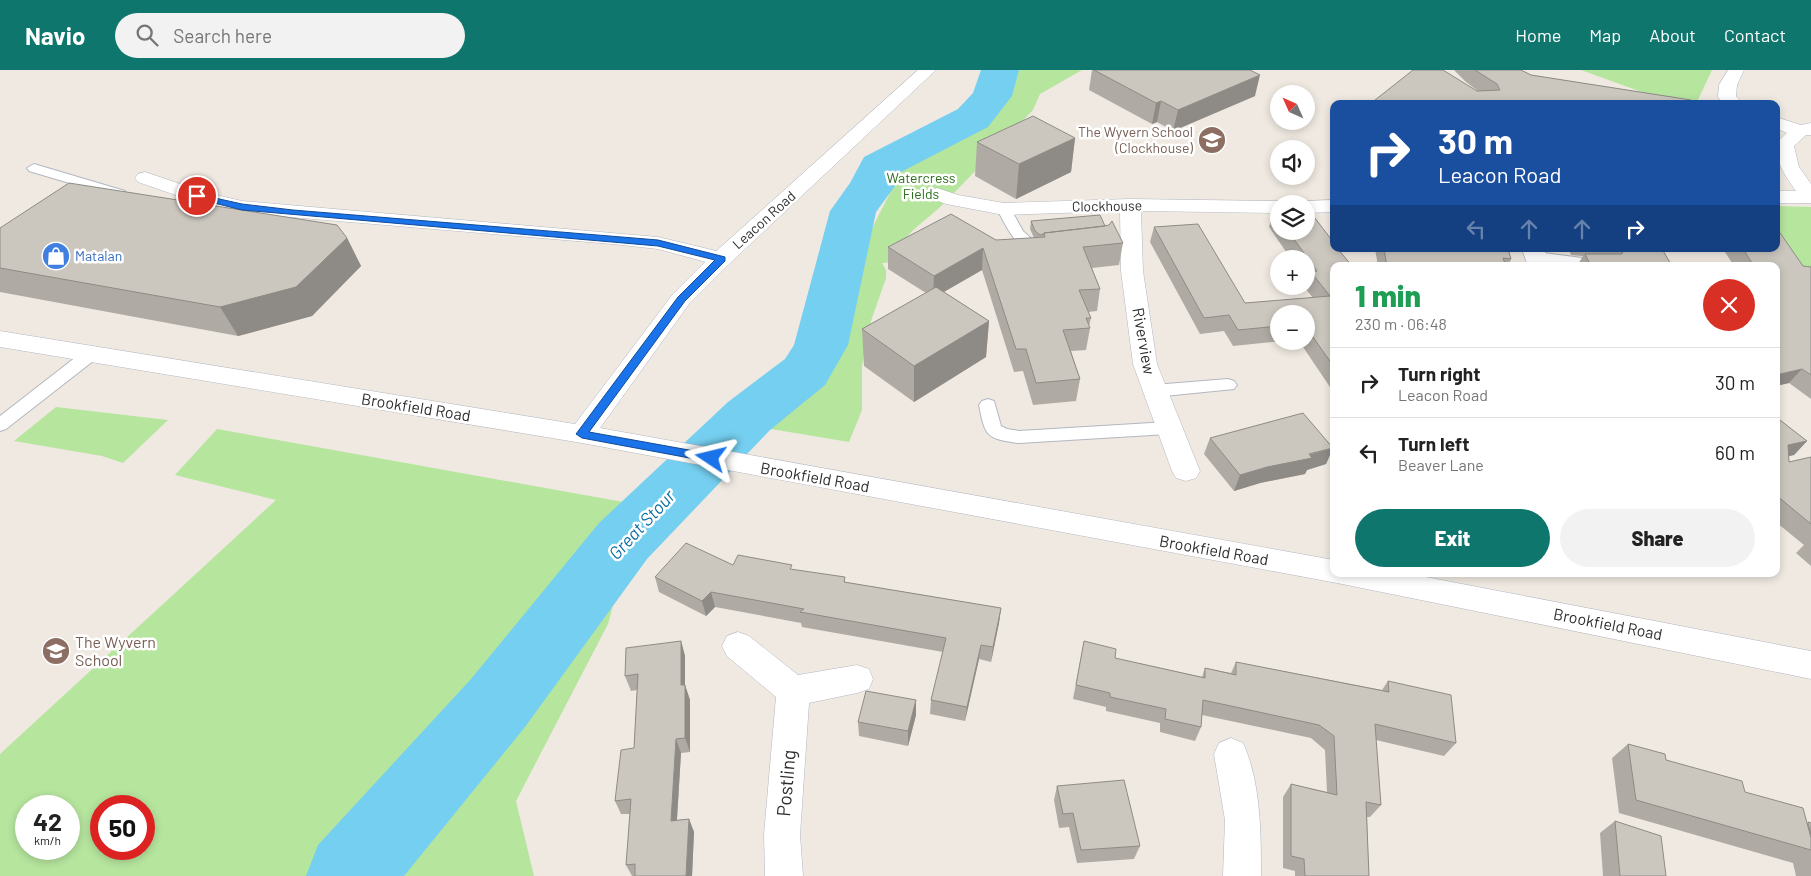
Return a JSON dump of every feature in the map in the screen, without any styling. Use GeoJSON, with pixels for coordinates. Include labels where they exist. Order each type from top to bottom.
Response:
{"type":"FeatureCollection","features":[{"type":"Feature","properties":{"kind":"street","name":"Leacon Road"},"geometry":{"type":"LineString","coordinates":[[582,434],[681,299],[721,259],[928,70]]}},
{"type":"Feature","properties":{"kind":"street"},"geometry":{"type":"LineString","coordinates":[[1730,100],[1727,97],[1728,85],[1736,70]]}},
{"type":"Feature","properties":{"kind":"street"},"geometry":{"type":"LineString","coordinates":[[1780,123],[1805,130]]}},
{"type":"Feature","properties":{"kind":"street"},"geometry":{"type":"LineString","coordinates":[[1805,130],[1784,144],[1785,160],[1811,197]]}},
{"type":"Feature","properties":{"kind":"street"},"geometry":{"type":"LineString","coordinates":[[146,178],[189,200],[293,213],[658,243],[721,259]]}},
{"type":"Feature","properties":{"kind":"street","name":"Clockhouse"},"geometry":{"type":"LineString","coordinates":[[937,194],[953,200],[1004,209],[1130,205],[1270,207]]}},
{"type":"Feature","properties":{"kind":"street"},"geometry":{"type":"LineString","coordinates":[[1780,197],[1811,197]]}},
{"type":"Feature","properties":{"kind":"street","name":"Riverview"},"geometry":{"type":"LineString","coordinates":[[1130,205],[1132,271],[1145,364],[1186,471]]}},
{"type":"Feature","properties":{"kind":"street"},"geometry":{"type":"LineString","coordinates":[[1315,207],[1330,206]]}},
{"type":"Feature","properties":{"kind":"street","name":"Brookfield Road"},"geometry":{"type":"LineString","coordinates":[[0,339],[582,434],[1330,571]]}},
{"type":"Feature","properties":{"kind":"street","name":"Brookfield Road"},"geometry":{"type":"LineString","coordinates":[[1362,577],[1590,620],[1811,665]]}},
{"type":"Feature","properties":{"kind":"street"},"geometry":{"type":"LineString","coordinates":[[738,646],[793,691],[857,679]]}},
{"type":"Feature","properties":{"kind":"street","name":"Postling"},"geometry":{"type":"LineString","coordinates":[[784,876],[782,834],[793,691]]}},
{"type":"Feature","properties":{"kind":"street"},"geometry":{"type":"LineString","coordinates":[[1232,754],[1243,820],[1242,876]]}},
{"type":"Feature","properties":{"kind":"lane"},"geometry":{"type":"LineString","coordinates":[[34,168],[132,198]]}},
{"type":"Feature","properties":{"kind":"lane"},"geometry":{"type":"LineString","coordinates":[[1004,209],[1017,233],[1035,250],[1054,248]]}},
{"type":"Feature","properties":{"kind":"lane"},"geometry":{"type":"LineString","coordinates":[[1536,257],[1570,262]]}},
{"type":"Feature","properties":{"kind":"lane"},"geometry":{"type":"LineString","coordinates":[[0,425],[91,354]]}},
{"type":"Feature","properties":{"kind":"lane"},"geometry":{"type":"LineString","coordinates":[[1154,391],[1228,385]]}},
{"type":"Feature","properties":{"kind":"lane"},"geometry":{"type":"LineString","coordinates":[[988,405],[993,429],[1003,435],[1019,438],[1168,428]]}},
{"type":"Feature","properties":{"kind":"green space","name":"Watercress Fields"},"geometry":{"type":"Polygon","coordinates":[[[1008,70],[1082,70],[1040,94],[1033,110],[945,202],[908,236],[897,252],[894,262],[882,263],[886,270],[886,278],[871,321],[862,366],[862,410],[849,442],[765,428],[781,419],[809,395],[829,364],[836,346],[852,268],[892,189],[888,178],[889,171],[969,132],[996,111],[1006,94],[1008,70]]]}},
{"type":"Feature","properties":{"kind":"green space"},"geometry":{"type":"Polygon","coordinates":[[[1581,70],[1712,70],[1698,100],[1661,99],[1581,70]]]}},
{"type":"Feature","properties":{"kind":"green space"},"geometry":{"type":"Polygon","coordinates":[[[1780,206],[1811,207],[1811,274],[1806,271],[1780,232],[1780,206]]]}},
{"type":"Feature","properties":{"kind":"green space"},"geometry":{"type":"Polygon","coordinates":[[[56,407],[168,420],[123,463],[102,456],[14,441],[56,407]]]}},
{"type":"Feature","properties":{"kind":"green space"},"geometry":{"type":"Polygon","coordinates":[[[217,429],[640,505],[608,624],[516,801],[534,876],[0,876],[0,754],[276,500],[175,475],[217,429]]]}},
{"type":"Feature","properties":{"kind":"building"},"geometry":{"type":"Polygon","coordinates":[[[1094,70],[1250,70],[1260,75],[1178,110],[1161,101],[1156,103],[1094,70]]]}},
{"type":"Feature","properties":{"kind":"building"},"geometry":{"type":"Polygon","coordinates":[[[1413,70],[1443,70],[1477,91],[1500,90],[1497,84],[1475,70],[1521,70],[1531,75],[1691,100],[1375,100],[1413,70]]]}},
{"type":"Feature","properties":{"kind":"building"},"geometry":{"type":"Polygon","coordinates":[[[1033,116],[1075,138],[1019,164],[977,142],[1033,116]]]}},
{"type":"Feature","properties":{"kind":"building"},"geometry":{"type":"Polygon","coordinates":[[[69,183],[337,225],[347,238],[296,287],[220,307],[0,268],[0,228],[69,183]]]}},
{"type":"Feature","properties":{"kind":"building"},"geometry":{"type":"Polygon","coordinates":[[[951,214],[996,240],[1045,237],[1044,233],[1104,226],[1109,225],[1112,221],[1123,243],[1083,247],[1100,289],[1079,290],[1091,318],[1086,318],[1090,328],[1063,330],[1080,379],[1036,383],[1026,349],[1016,349],[983,248],[934,276],[888,247],[951,214]]]}},
{"type":"Feature","properties":{"kind":"building"},"geometry":{"type":"Polygon","coordinates":[[[1100,215],[1105,226],[1040,235],[1035,231],[1031,221],[1100,215]]]}},
{"type":"Feature","properties":{"kind":"building"},"geometry":{"type":"Polygon","coordinates":[[[1315,218],[1330,238],[1330,252],[1340,252],[1349,262],[1330,262],[1330,296],[1315,277],[1315,271],[1317,271],[1315,268],[1315,250],[1302,250],[1295,240],[1315,240],[1315,218]]]}},
{"type":"Feature","properties":{"kind":"building"},"geometry":{"type":"Polygon","coordinates":[[[1198,224],[1245,303],[1330,296],[1330,361],[1315,340],[1315,305],[1270,305],[1270,327],[1238,330],[1229,315],[1204,318],[1154,227],[1198,224]]]}},
{"type":"Feature","properties":{"kind":"building"},"geometry":{"type":"Polygon","coordinates":[[[1780,233],[1803,266],[1811,267],[1811,375],[1802,369],[1780,374],[1780,262],[1751,262],[1745,252],[1780,252],[1780,233]]]}},
{"type":"Feature","properties":{"kind":"building"},"geometry":{"type":"Polygon","coordinates":[[[1385,252],[1509,252],[1511,259],[1503,258],[1504,262],[1386,262],[1385,252]]]}},
{"type":"Feature","properties":{"kind":"building"},"geometry":{"type":"Polygon","coordinates":[[[1622,252],[1664,252],[1670,262],[1589,262],[1585,254],[1622,254],[1622,252]]]}},
{"type":"Feature","properties":{"kind":"building"},"geometry":{"type":"Polygon","coordinates":[[[936,287],[989,321],[914,366],[862,329],[936,287]]]}},
{"type":"Feature","properties":{"kind":"building"},"geometry":{"type":"Polygon","coordinates":[[[1303,413],[1330,444],[1330,449],[1309,454],[1312,458],[1267,467],[1240,475],[1210,438],[1303,413]]]}},
{"type":"Feature","properties":{"kind":"building"},"geometry":{"type":"Polygon","coordinates":[[[1780,420],[1807,441],[1788,445],[1789,462],[1811,457],[1811,524],[1780,498],[1780,420]]]}},
{"type":"Feature","properties":{"kind":"building"},"geometry":{"type":"Polygon","coordinates":[[[686,543],[733,565],[738,555],[792,565],[790,569],[845,577],[844,582],[1001,608],[993,647],[981,645],[967,707],[931,700],[946,638],[800,612],[804,609],[711,592],[702,601],[655,577],[686,543]]]}},
{"type":"Feature","properties":{"kind":"building"},"geometry":{"type":"Polygon","coordinates":[[[681,641],[681,685],[685,685],[685,738],[676,739],[671,821],[689,819],[686,876],[635,876],[635,864],[626,865],[631,799],[615,801],[621,750],[634,748],[638,674],[625,676],[626,648],[681,641]]]}},
{"type":"Feature","properties":{"kind":"building"},"geometry":{"type":"Polygon","coordinates":[[[1084,641],[1116,649],[1115,658],[1205,678],[1205,668],[1236,675],[1236,662],[1389,692],[1388,681],[1451,695],[1456,743],[1375,724],[1381,805],[1366,802],[1369,876],[1305,876],[1304,859],[1291,856],[1291,784],[1337,795],[1334,736],[1319,725],[1203,700],[1201,727],[1165,719],[1166,709],[1110,697],[1110,693],[1076,685],[1084,641]]]}},
{"type":"Feature","properties":{"kind":"building"},"geometry":{"type":"Polygon","coordinates":[[[866,691],[916,700],[908,731],[858,722],[866,691]]]}},
{"type":"Feature","properties":{"kind":"building"},"geometry":{"type":"Polygon","coordinates":[[[1628,744],[1665,754],[1666,760],[1742,781],[1745,792],[1803,808],[1811,838],[1811,850],[1636,800],[1628,744]]]}},
{"type":"Feature","properties":{"kind":"building"},"geometry":{"type":"Polygon","coordinates":[[[1124,780],[1140,846],[1081,850],[1073,813],[1063,814],[1057,786],[1124,780]]]}},
{"type":"Feature","properties":{"kind":"building"},"geometry":{"type":"Polygon","coordinates":[[[1615,821],[1661,836],[1666,876],[1620,876],[1615,821]]]}},
{"type":"Feature","properties":{"kind":"building"},"geometry":{"type":"Polygon","coordinates":[[[1808,822],[1811,823],[1811,834],[1808,822]]]}},
{"type":"Feature","properties":{"kind":"waterway","name":"Great Stour"},"geometry":{"type":"LineString","coordinates":[[349,876],[498,703],[623,541],[749,416],[805,372],[821,345],[853,211],[872,186],[880,166],[973,118],[992,96],[1000,70]]}},
{"type":"Feature","properties":{"kind":"place","name":"The Wyvern School (Clockhouse)"},"geometry":{"type":"Point","coordinates":[1212,140]}},
{"type":"Feature","properties":{"kind":"place","name":"Matalan"},"geometry":{"type":"Point","coordinates":[56,256]}},
{"type":"Feature","properties":{"kind":"place","name":"The Wyvern School"},"geometry":{"type":"Point","coordinates":[56,651]}},
{"type":"Feature","properties":{"kind":"route"},"geometry":{"type":"LineString","coordinates":[[197,196],[242,207],[293,213],[374,218],[658,243],[692,250],[721,259],[681,299],[582,434],[711,458]]}}]}
